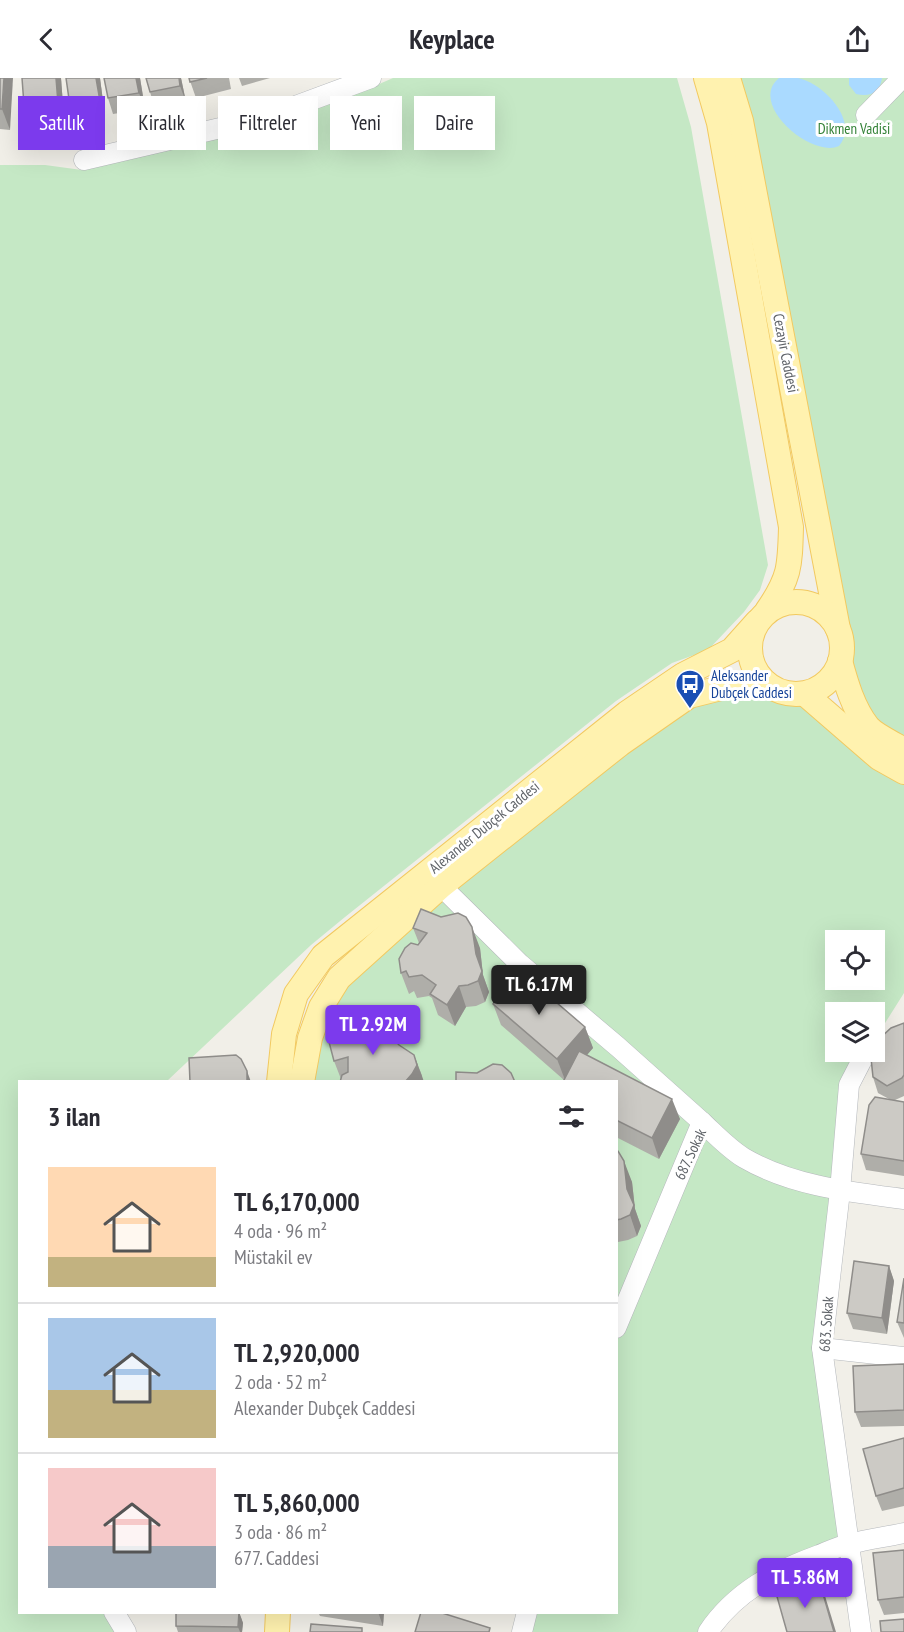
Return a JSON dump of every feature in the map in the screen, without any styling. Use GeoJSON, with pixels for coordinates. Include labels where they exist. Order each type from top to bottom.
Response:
{"type":"FeatureCollection","features":[{"type":"Feature","properties":{"kind":"main road","name":"Cezayir Caddesi"},"geometry":{"type":"LineString","coordinates":[[706,78],[719,123],[791,527],[790,564],[782,589],[762,617]]}},
{"type":"Feature","properties":{"kind":"main road","name":"Cezayir Caddesi"},"geometry":{"type":"LineString","coordinates":[[728,78],[741,121],[838,629]]}},
{"type":"Feature","properties":{"kind":"main road"},"geometry":{"type":"LineString","coordinates":[[788,603],[809,603],[822,610],[833,620],[838,629],[843,649],[840,661],[832,678],[820,688],[805,694],[789,694],[762,680],[753,667],[750,652],[751,636],[762,617],[788,603]]}},
{"type":"Feature","properties":{"kind":"main road","name":"Alexander Dubçek Caddesi"},"geometry":{"type":"LineString","coordinates":[[279,1080],[284,1034],[296,994],[323,956],[627,713],[683,675],[732,650],[762,617]]}},
{"type":"Feature","properties":{"kind":"main road"},"geometry":{"type":"LineString","coordinates":[[840,661],[845,682],[869,728],[901,759]]}},
{"type":"Feature","properties":{"kind":"main road","name":"Alexander Dubçek Caddesi"},"geometry":{"type":"LineString","coordinates":[[302,1080],[310,1038],[321,1007],[339,978],[441,886],[620,744],[689,696],[762,680]]}},
{"type":"Feature","properties":{"kind":"main road"},"geometry":{"type":"LineString","coordinates":[[805,694],[879,758],[901,759]]}},
{"type":"Feature","properties":{"kind":"main road"},"geometry":{"type":"LineString","coordinates":[[277,1632],[278,1614]]}},
{"type":"Feature","properties":{"kind":"street"},"geometry":{"type":"LineString","coordinates":[[84,160],[262,118],[347,83],[371,78]]}},
{"type":"Feature","properties":{"kind":"street"},"geometry":{"type":"LineString","coordinates":[[866,115],[902,78]]}},
{"type":"Feature","properties":{"kind":"street"},"geometry":{"type":"LineString","coordinates":[[441,886],[520,964],[702,1122]]}},
{"type":"Feature","properties":{"kind":"street","name":"683. Sokak"},"geometry":{"type":"LineString","coordinates":[[861,1062],[849,1085],[840,1191],[822,1348],[861,1632]]}},
{"type":"Feature","properties":{"kind":"street","name":"687. Sokak"},"geometry":{"type":"LineString","coordinates":[[618,1318],[621,1303],[702,1122],[743,1158],[788,1178],[840,1191],[904,1199]]}},
{"type":"Feature","properties":{"kind":"street"},"geometry":{"type":"LineString","coordinates":[[822,1348],[904,1357]]}},
{"type":"Feature","properties":{"kind":"street"},"geometry":{"type":"LineString","coordinates":[[708,1632],[734,1602],[757,1583],[795,1564],[849,1544],[904,1533]]}},
{"type":"Feature","properties":{"kind":"street"},"geometry":{"type":"LineString","coordinates":[[115,1614],[126,1632]]}},
{"type":"Feature","properties":{"kind":"street"},"geometry":{"type":"LineString","coordinates":[[522,1632],[526,1614]]}},
{"type":"Feature","properties":{"kind":"green space"},"geometry":{"type":"Polygon","coordinates":[[[393,78],[677,78],[691,127],[768,565],[760,590],[744,612],[708,650],[672,663],[616,701],[311,945],[168,1080],[18,1080],[18,1614],[109,1614],[115,1632],[0,1632],[0,165],[45,165],[82,170],[167,150],[206,150],[206,141],[218,138],[218,150],[318,150],[318,108],[330,104],[330,150],[402,150],[402,96],[352,96],[393,78]]]}},
{"type":"Feature","properties":{"kind":"green space","name":"Dikmen Vadisi"},"geometry":{"type":"Polygon","coordinates":[[[728,78],[904,78],[904,750],[869,728],[840,661],[843,649],[840,633],[728,78]]]}},
{"type":"Feature","properties":{"kind":"green space"},"geometry":{"type":"Polygon","coordinates":[[[729,686],[774,689],[904,772],[904,993],[885,1023],[885,1002],[825,1002],[825,1062],[861,1062],[849,1085],[822,1348],[849,1544],[795,1564],[708,1632],[522,1632],[527,1614],[618,1614],[618,1323],[625,1306],[618,1302],[618,1080],[303,1080],[321,1007],[620,744],[729,686]]]}},
{"type":"Feature","properties":{"kind":"water"},"geometry":{"type":"Polygon","coordinates":[[[779,78],[798,78],[808,81],[836,104],[845,126],[844,136],[839,146],[827,148],[814,145],[787,127],[771,101],[771,89],[779,78]]]}},
{"type":"Feature","properties":{"kind":"water"},"geometry":{"type":"Polygon","coordinates":[[[849,78],[882,78],[877,90],[866,95],[856,94],[849,85],[849,78]]]}},
{"type":"Feature","properties":{"kind":"building"},"geometry":{"type":"Polygon","coordinates":[[[0,78],[4,78],[2,109],[0,109],[0,78]]]}},
{"type":"Feature","properties":{"kind":"building"},"geometry":{"type":"Polygon","coordinates":[[[22,78],[56,78],[57,96],[23,96],[22,78]]]}},
{"type":"Feature","properties":{"kind":"building"},"geometry":{"type":"Polygon","coordinates":[[[66,78],[96,78],[99,96],[69,96],[66,78]]]}},
{"type":"Feature","properties":{"kind":"building"},"geometry":{"type":"Polygon","coordinates":[[[104,78],[136,78],[139,93],[108,98],[104,78]]]}},
{"type":"Feature","properties":{"kind":"building"},"geometry":{"type":"Polygon","coordinates":[[[146,78],[179,78],[180,86],[150,92],[146,78]]]}},
{"type":"Feature","properties":{"kind":"building"},"geometry":{"type":"Polygon","coordinates":[[[189,78],[207,78],[190,82],[189,78]]]}},
{"type":"Feature","properties":{"kind":"building"},"geometry":{"type":"Polygon","coordinates":[[[421,909],[441,917],[458,913],[466,917],[472,927],[476,954],[482,971],[478,981],[459,986],[447,1005],[430,994],[436,985],[422,975],[409,977],[406,971],[401,973],[399,959],[405,948],[411,943],[418,945],[427,933],[413,928],[421,909]]]}},
{"type":"Feature","properties":{"kind":"building"},"geometry":{"type":"Polygon","coordinates":[[[521,972],[585,1027],[557,1059],[493,1004],[521,972]]]}},
{"type":"Feature","properties":{"kind":"building"},"geometry":{"type":"Polygon","coordinates":[[[370,1021],[381,1025],[399,1045],[414,1055],[417,1065],[407,1080],[341,1080],[342,1075],[348,1072],[348,1057],[334,1061],[329,1042],[349,1036],[361,1023],[370,1021]]]}},
{"type":"Feature","properties":{"kind":"building"},"geometry":{"type":"Polygon","coordinates":[[[904,1023],[904,1075],[887,1086],[873,1077],[871,1062],[885,1062],[885,1034],[891,1028],[904,1023]]]}},
{"type":"Feature","properties":{"kind":"building"},"geometry":{"type":"Polygon","coordinates":[[[579,1051],[672,1099],[652,1138],[618,1121],[618,1080],[564,1080],[579,1051]]]}},
{"type":"Feature","properties":{"kind":"building"},"geometry":{"type":"Polygon","coordinates":[[[236,1055],[241,1059],[247,1071],[247,1080],[190,1080],[189,1058],[236,1055]]]}},
{"type":"Feature","properties":{"kind":"building"},"geometry":{"type":"Polygon","coordinates":[[[493,1064],[502,1065],[511,1073],[514,1080],[456,1080],[456,1072],[477,1073],[493,1064]]]}},
{"type":"Feature","properties":{"kind":"building"},"geometry":{"type":"Polygon","coordinates":[[[875,1097],[904,1102],[904,1161],[861,1154],[869,1105],[875,1097]]]}},
{"type":"Feature","properties":{"kind":"building"},"geometry":{"type":"Polygon","coordinates":[[[618,1151],[624,1161],[627,1189],[634,1205],[630,1215],[618,1220],[618,1151]]]}},
{"type":"Feature","properties":{"kind":"building"},"geometry":{"type":"Polygon","coordinates":[[[854,1261],[889,1266],[882,1318],[847,1313],[854,1261]]]}},
{"type":"Feature","properties":{"kind":"building"},"geometry":{"type":"Polygon","coordinates":[[[904,1278],[904,1323],[897,1322],[904,1278]]]}},
{"type":"Feature","properties":{"kind":"building"},"geometry":{"type":"Polygon","coordinates":[[[904,1364],[904,1410],[855,1412],[853,1366],[904,1364]]]}},
{"type":"Feature","properties":{"kind":"building"},"geometry":{"type":"Polygon","coordinates":[[[904,1438],[904,1488],[876,1496],[863,1449],[904,1438]]]}},
{"type":"Feature","properties":{"kind":"building"},"geometry":{"type":"Polygon","coordinates":[[[904,1550],[904,1597],[878,1600],[873,1553],[904,1550]]]}},
{"type":"Feature","properties":{"kind":"building"},"geometry":{"type":"Polygon","coordinates":[[[819,1580],[834,1632],[787,1632],[776,1593],[819,1580]]]}},
{"type":"Feature","properties":{"kind":"building"},"geometry":{"type":"Polygon","coordinates":[[[176,1614],[239,1614],[238,1627],[176,1626],[176,1614]]]}},
{"type":"Feature","properties":{"kind":"building"},"geometry":{"type":"Polygon","coordinates":[[[420,1614],[445,1614],[490,1628],[489,1632],[415,1632],[420,1614]]]}},
{"type":"Feature","properties":{"kind":"building"},"geometry":{"type":"Polygon","coordinates":[[[904,1619],[904,1632],[881,1632],[880,1621],[904,1619]]]}},
{"type":"Feature","properties":{"kind":"building"},"geometry":{"type":"Polygon","coordinates":[[[311,1624],[362,1628],[362,1632],[310,1632],[311,1624]]]}},
{"type":"Feature","properties":{"kind":"place","name":"Aleksander Dubçek Caddesi"},"geometry":{"type":"Point","coordinates":[690,710]}}]}
